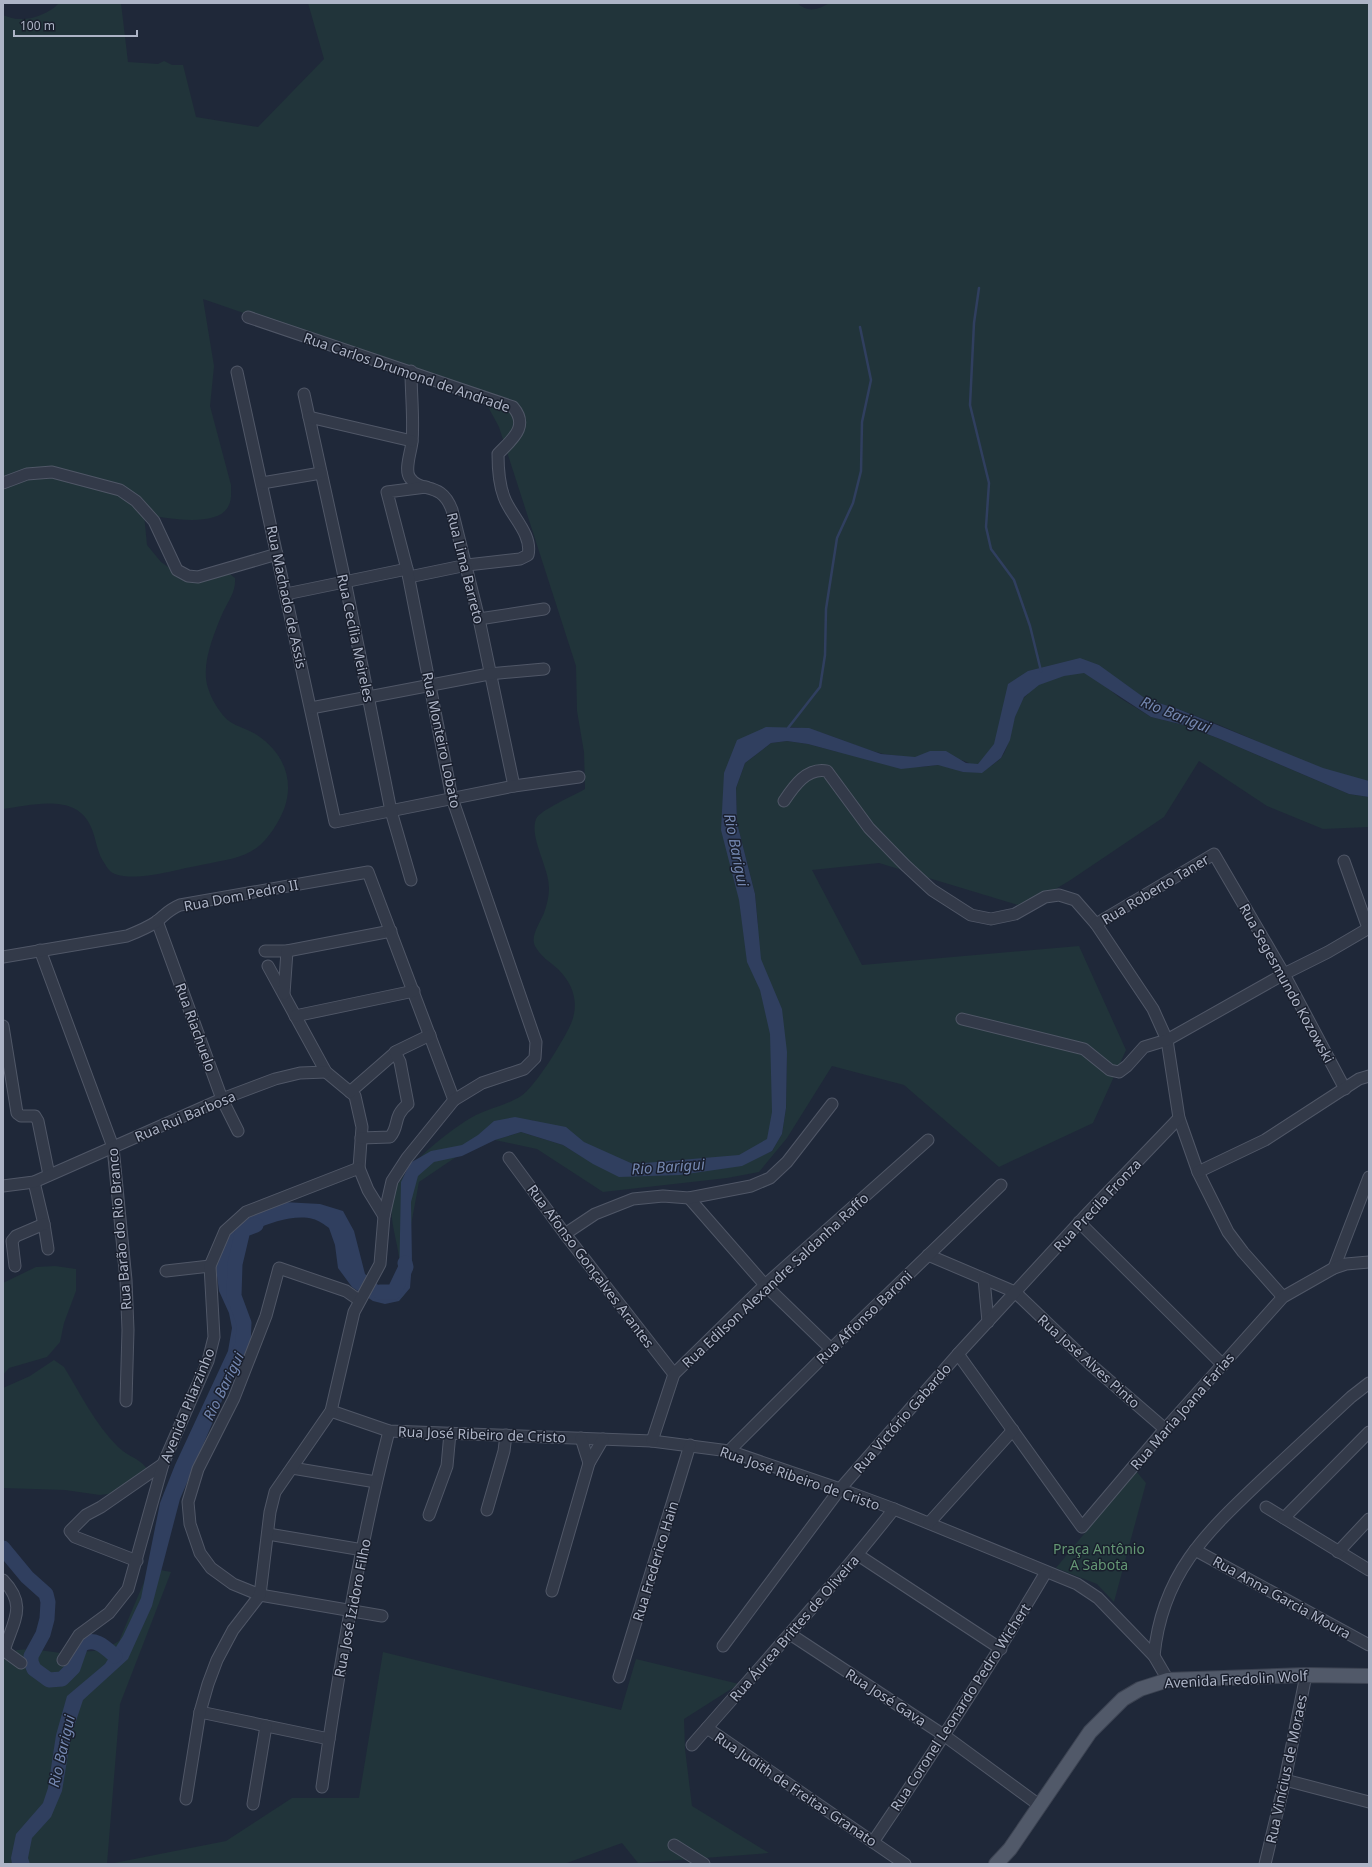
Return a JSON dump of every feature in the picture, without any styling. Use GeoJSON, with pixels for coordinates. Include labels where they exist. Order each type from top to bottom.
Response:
{"type":"FeatureCollection","features":[{"type":"Feature","properties":{"kind":"main road","name":"Avenida Fredolin Wolf"},"geometry":{"type":"LineString","coordinates":[[996,1864],[1010,1849],[1090,1732],[1123,1699],[1156,1683],[1168,1680],[1306,1675],[1369,1676]]}},
{"type":"Feature","properties":{"kind":"street","name":"Rua Carlos Drumond de Andrade"},"geometry":{"type":"LineString","coordinates":[[248,317],[411,371],[513,407],[518,413],[520,420],[518,431],[513,439],[498,454],[503,496],[529,542],[528,555],[520,559],[467,565]]}},
{"type":"Feature","properties":{"kind":"street","name":"Rua Lima Barreto"},"geometry":{"type":"LineString","coordinates":[[411,371],[412,441],[407,471],[408,477],[412,482],[443,494],[448,500],[467,565],[514,786]]}},
{"type":"Feature","properties":{"kind":"street","name":"Rua Machado de Assis"},"geometry":{"type":"LineString","coordinates":[[237,372],[336,822],[391,811]]}},
{"type":"Feature","properties":{"kind":"street","name":"Rua Cecília Meireles"},"geometry":{"type":"LineString","coordinates":[[304,394],[345,581],[391,811],[411,880]]}},
{"type":"Feature","properties":{"kind":"street"},"geometry":{"type":"LineString","coordinates":[[309,417],[412,441]]}},
{"type":"Feature","properties":{"kind":"street"},"geometry":{"type":"LineString","coordinates":[[3,483],[27,474],[52,472],[120,490],[136,501],[154,520],[177,570],[188,576],[198,577],[277,554]]}},
{"type":"Feature","properties":{"kind":"street"},"geometry":{"type":"LineString","coordinates":[[262,483],[321,473]]}},
{"type":"Feature","properties":{"kind":"street","name":"Rua Monteiro Lobato"},"geometry":{"type":"LineString","coordinates":[[426,487],[388,492],[408,573],[452,798],[536,1042],[535,1058],[524,1069],[482,1083],[454,1100]]}},
{"type":"Feature","properties":{"kind":"street"},"geometry":{"type":"LineString","coordinates":[[286,594],[345,581],[467,565]]}},
{"type":"Feature","properties":{"kind":"street"},"geometry":{"type":"LineString","coordinates":[[479,618],[544,609]]}},
{"type":"Feature","properties":{"kind":"street"},"geometry":{"type":"LineString","coordinates":[[311,708],[489,674],[544,669]]}},
{"type":"Feature","properties":{"kind":"street"},"geometry":{"type":"LineString","coordinates":[[784,801],[794,787],[810,772],[818,769],[827,771],[869,828],[905,865],[932,890],[971,915],[991,919],[1015,914],[1044,897],[1059,895],[1074,900],[1096,924],[1153,1009],[1167,1040],[1179,1118],[1198,1172],[1228,1232],[1243,1252],[1284,1297]]}},
{"type":"Feature","properties":{"kind":"street"},"geometry":{"type":"LineString","coordinates":[[391,811],[514,786],[579,777]]}},
{"type":"Feature","properties":{"kind":"street","name":"Rua Roberto Taner"},"geometry":{"type":"LineString","coordinates":[[1096,924],[1214,854]]}},
{"type":"Feature","properties":{"kind":"street","name":"Rua Segesmundo Kozowski"},"geometry":{"type":"LineString","coordinates":[[1214,854],[1284,974],[1345,1089]]}},
{"type":"Feature","properties":{"kind":"street"},"geometry":{"type":"LineString","coordinates":[[962,1019],[1084,1049],[1110,1070],[1119,1072],[1128,1066],[1144,1047],[1167,1040],[1284,974],[1328,952],[1368,928],[1344,861]]}},
{"type":"Feature","properties":{"kind":"street","name":"Rua Dom Pedro II"},"geometry":{"type":"LineString","coordinates":[[3,957],[127,936],[144,929],[157,921],[167,911],[180,906],[368,872],[391,931]]}},
{"type":"Feature","properties":{"kind":"street","name":"Rua Riachuelo"},"geometry":{"type":"LineString","coordinates":[[157,921],[222,1099],[238,1131]]}},
{"type":"Feature","properties":{"kind":"street"},"geometry":{"type":"LineString","coordinates":[[186,1799],[200,1712],[208,1684],[217,1660],[233,1630],[260,1595],[270,1512],[275,1492],[331,1411],[344,1353],[361,1299],[380,1264],[384,1216],[392,1181],[407,1158],[454,1100],[391,931],[287,951],[265,951]]}},
{"type":"Feature","properties":{"kind":"street","name":"Rua Barão do Rio Branco"},"geometry":{"type":"LineString","coordinates":[[40,950],[113,1147],[126,1288],[128,1330],[126,1401]]}},
{"type":"Feature","properties":{"kind":"street"},"geometry":{"type":"LineString","coordinates":[[284,995],[287,951]]}},
{"type":"Feature","properties":{"kind":"street"},"geometry":{"type":"LineString","coordinates":[[268,966],[326,1072],[355,1096],[362,1127],[359,1168],[368,1190],[384,1216]]}},
{"type":"Feature","properties":{"kind":"street"},"geometry":{"type":"LineString","coordinates":[[295,1016],[414,991]]}},
{"type":"Feature","properties":{"kind":"street"},"geometry":{"type":"LineString","coordinates":[[3,1026],[17,1113],[21,1116],[35,1116],[38,1121],[49,1175]]}},
{"type":"Feature","properties":{"kind":"street"},"geometry":{"type":"LineString","coordinates":[[350,1092],[395,1052],[430,1034]]}},
{"type":"Feature","properties":{"kind":"street"},"geometry":{"type":"LineString","coordinates":[[361,1138],[390,1137],[393,1134],[399,1113],[408,1104],[400,1062],[395,1052]]}},
{"type":"Feature","properties":{"kind":"street","name":"Rua Rui Barbosa"},"geometry":{"type":"LineString","coordinates":[[3,1186],[34,1182],[222,1099],[275,1079],[300,1073],[326,1072]]}},
{"type":"Feature","properties":{"kind":"street"},"geometry":{"type":"LineString","coordinates":[[1198,1172],[1265,1140],[1359,1079],[1369,1076]]}},
{"type":"Feature","properties":{"kind":"street"},"geometry":{"type":"LineString","coordinates":[[565,1234],[595,1214],[633,1200],[663,1196],[689,1198],[751,1186],[770,1178],[787,1162],[832,1104]]}},
{"type":"Feature","properties":{"kind":"street","name":"Rua Precila Fronza"},"geometry":{"type":"LineString","coordinates":[[1015,1292],[1079,1222],[1179,1118]]}},
{"type":"Feature","properties":{"kind":"street","name":"Rua Edilson Alexandre Saldanha Raffo"},"geometry":{"type":"LineString","coordinates":[[652,1441],[674,1374],[765,1285],[928,1140]]}},
{"type":"Feature","properties":{"kind":"street","name":"Rua Afonso Gonçalves Arantes"},"geometry":{"type":"LineString","coordinates":[[509,1158],[565,1234],[674,1374]]}},
{"type":"Feature","properties":{"kind":"street","name":"Avenida Pilarzinho"},"geometry":{"type":"LineString","coordinates":[[63,1660],[79,1635],[109,1613],[128,1589],[164,1464],[208,1361],[214,1336],[210,1266],[224,1231],[246,1212],[359,1168]]}},
{"type":"Feature","properties":{"kind":"street"},"geometry":{"type":"LineString","coordinates":[[1334,1268],[1369,1177]]}},
{"type":"Feature","properties":{"kind":"street"},"geometry":{"type":"LineString","coordinates":[[34,1182],[48,1249]]}},
{"type":"Feature","properties":{"kind":"street","name":"Rua Affonso Baroni"},"geometry":{"type":"LineString","coordinates":[[729,1451],[831,1349],[1001,1185]]}},
{"type":"Feature","properties":{"kind":"street"},"geometry":{"type":"LineString","coordinates":[[689,1198],[765,1285],[831,1349]]}},
{"type":"Feature","properties":{"kind":"street"},"geometry":{"type":"LineString","coordinates":[[1079,1222],[1222,1365]]}},
{"type":"Feature","properties":{"kind":"street"},"geometry":{"type":"LineString","coordinates":[[15,1266],[12,1241],[16,1236],[44,1224]]}},
{"type":"Feature","properties":{"kind":"street"},"geometry":{"type":"LineString","coordinates":[[928,1255],[1015,1292]]}},
{"type":"Feature","properties":{"kind":"street","name":"Rua Maria Joana Farias"},"geometry":{"type":"LineString","coordinates":[[1013,1430],[1082,1527],[1164,1429],[1284,1297],[1334,1268],[1346,1264],[1369,1262]]}},
{"type":"Feature","properties":{"kind":"street"},"geometry":{"type":"LineString","coordinates":[[166,1272],[210,1266]]}},
{"type":"Feature","properties":{"kind":"street"},"geometry":{"type":"LineString","coordinates":[[361,1299],[346,1291],[279,1268],[266,1316],[234,1398],[198,1468],[188,1502],[190,1524],[200,1553],[212,1568],[233,1584],[260,1595],[382,1616]]}},
{"type":"Feature","properties":{"kind":"street"},"geometry":{"type":"LineString","coordinates":[[984,1279],[988,1322]]}},
{"type":"Feature","properties":{"kind":"street","name":"Rua Victório Gabardo"},"geometry":{"type":"LineString","coordinates":[[723,1646],[840,1489],[958,1354],[1015,1292]]}},
{"type":"Feature","properties":{"kind":"street","name":"Rua José Alves Pinto"},"geometry":{"type":"LineString","coordinates":[[1015,1292],[1090,1364],[1164,1429]]}},
{"type":"Feature","properties":{"kind":"street"},"geometry":{"type":"LineString","coordinates":[[929,1523],[1013,1430],[958,1354]]}},
{"type":"Feature","properties":{"kind":"street"},"geometry":{"type":"LineString","coordinates":[[1154,1656],[1156,1635],[1162,1610],[1171,1587],[1195,1550],[1220,1519],[1351,1397],[1369,1383]]}},
{"type":"Feature","properties":{"kind":"street","name":"Rua José Ribeiro de Cristo"},"geometry":{"type":"LineString","coordinates":[[331,1411],[389,1431],[652,1441],[729,1451],[894,1509],[1076,1584],[1098,1598],[1154,1656],[1168,1680]]}},
{"type":"Feature","properties":{"kind":"street","name":"Rua José Izidoro Filho"},"geometry":{"type":"LineString","coordinates":[[322,1786],[328,1739],[351,1611],[376,1482],[389,1431]]}},
{"type":"Feature","properties":{"kind":"street"},"geometry":{"type":"LineString","coordinates":[[1284,1518],[1369,1432]]}},
{"type":"Feature","properties":{"kind":"street"},"geometry":{"type":"LineString","coordinates":[[429,1515],[447,1466],[450,1433]]}},
{"type":"Feature","properties":{"kind":"street"},"geometry":{"type":"LineString","coordinates":[[488,1510],[504,1451],[506,1435]]}},
{"type":"Feature","properties":{"kind":"street"},"geometry":{"type":"LineString","coordinates":[[581,1438],[589,1463]]}},
{"type":"Feature","properties":{"kind":"street"},"geometry":{"type":"LineString","coordinates":[[552,1591],[589,1463],[603,1439]]}},
{"type":"Feature","properties":{"kind":"street","name":"Rua Frederico Hain"},"geometry":{"type":"LineString","coordinates":[[619,1677],[690,1445]]}},
{"type":"Feature","properties":{"kind":"street"},"geometry":{"type":"LineString","coordinates":[[137,1561],[75,1537],[70,1531],[86,1515],[101,1507],[164,1464]]}},
{"type":"Feature","properties":{"kind":"street"},"geometry":{"type":"LineString","coordinates":[[292,1468],[376,1482]]}},
{"type":"Feature","properties":{"kind":"street"},"geometry":{"type":"LineString","coordinates":[[1266,1507],[1369,1570]]}},
{"type":"Feature","properties":{"kind":"street","name":"Rua Áurea Brittes de Oliveira"},"geometry":{"type":"LineString","coordinates":[[692,1745],[858,1555],[894,1509]]}},
{"type":"Feature","properties":{"kind":"street"},"geometry":{"type":"LineString","coordinates":[[1338,1552],[1369,1519]]}},
{"type":"Feature","properties":{"kind":"street"},"geometry":{"type":"LineString","coordinates":[[268,1534],[363,1550]]}},
{"type":"Feature","properties":{"kind":"street","name":"Rua Anna Garcia Moura"},"geometry":{"type":"LineString","coordinates":[[1195,1550],[1369,1645]]}},
{"type":"Feature","properties":{"kind":"street"},"geometry":{"type":"LineString","coordinates":[[858,1555],[1001,1649]]}},
{"type":"Feature","properties":{"kind":"street","name":"Rua Coronel Leonardo Pedro Wichert"},"geometry":{"type":"LineString","coordinates":[[873,1842],[945,1736],[1001,1649],[1046,1572]]}},
{"type":"Feature","properties":{"kind":"street"},"geometry":{"type":"LineString","coordinates":[[3,1580],[15,1596],[18,1607],[3,1650],[21,1663]]}},
{"type":"Feature","properties":{"kind":"street","name":"Rua José Gava"},"geometry":{"type":"LineString","coordinates":[[790,1634],[945,1736],[1039,1805]]}},
{"type":"Feature","properties":{"kind":"street","name":"Rua Vinícius de Moraes"},"geometry":{"type":"LineString","coordinates":[[1264,1864],[1285,1780],[1306,1675]]}},
{"type":"Feature","properties":{"kind":"street"},"geometry":{"type":"LineString","coordinates":[[200,1712],[328,1739]]}},
{"type":"Feature","properties":{"kind":"street"},"geometry":{"type":"LineString","coordinates":[[253,1804],[266,1726]]}},
{"type":"Feature","properties":{"kind":"street","name":"Rua Judith de Freitas Granato"},"geometry":{"type":"LineString","coordinates":[[707,1728],[905,1864]]}},
{"type":"Feature","properties":{"kind":"street"},"geometry":{"type":"LineString","coordinates":[[1285,1780],[1369,1802]]}},
{"type":"Feature","properties":{"kind":"street"},"geometry":{"type":"LineString","coordinates":[[674,1845],[704,1864]]}},
{"type":"Feature","properties":{"kind":"green space"},"geometry":{"type":"Polygon","coordinates":[[[59,3],[121,3],[128,62],[158,64],[164,61],[172,65],[183,65],[196,117],[258,127],[324,59],[308,3],[797,3],[805,8],[817,9],[830,3],[1369,3],[1369,786],[1353,783],[1217,724],[1178,709],[1145,699],[1123,683],[1099,681],[1120,698],[1151,717],[1184,725],[1220,739],[1349,794],[1369,797],[1369,827],[1323,829],[1267,806],[1199,761],[1164,817],[1069,881],[1025,907],[879,863],[812,870],[862,965],[1079,946],[1126,1050],[1093,1123],[999,1167],[904,1085],[832,1066],[787,1138],[759,1172],[727,1178],[603,1192],[537,1149],[495,1140],[521,1132],[563,1145],[584,1158],[532,1120],[462,1153],[419,1182],[409,1236],[410,1281],[403,1297],[395,1300],[400,1277],[400,1269],[393,1223],[392,1204],[393,1195],[398,1184],[416,1161],[454,1129],[476,1115],[510,1102],[527,1091],[554,1054],[572,1020],[575,1004],[572,989],[558,969],[540,953],[534,942],[536,930],[546,907],[549,888],[546,871],[537,844],[535,827],[536,819],[544,811],[585,789],[584,752],[577,711],[576,666],[499,427],[486,403],[452,385],[203,299],[214,366],[210,406],[231,485],[230,502],[228,507],[222,513],[213,518],[189,520],[164,518],[144,514],[147,545],[161,562],[171,569],[192,572],[226,571],[235,578],[233,591],[220,619],[208,653],[206,678],[208,689],[221,712],[229,721],[257,735],[275,751],[282,761],[288,783],[288,794],[285,806],[280,818],[265,841],[248,853],[228,860],[135,877],[115,874],[110,871],[101,857],[89,823],[82,814],[72,808],[62,805],[37,804],[3,809],[3,15],[11,18],[24,19],[46,13],[59,3]],[[1028,694],[1020,697],[991,766],[1000,759],[1005,751],[1018,707],[1022,699],[1028,694]],[[791,727],[730,765],[737,867],[758,925],[755,894],[737,823],[736,788],[745,763],[771,743],[787,741],[808,744],[834,751],[921,767],[938,765],[947,766],[963,772],[969,763],[962,760],[910,760],[900,756],[869,750],[825,734],[803,728],[791,727]],[[779,1034],[772,1101],[772,1148],[763,1155],[772,1151],[782,1134],[786,1108],[787,1052],[779,1034]]]}},
{"type":"Feature","properties":{"kind":"green space"},"geometry":{"type":"Polygon","coordinates":[[[55,1266],[76,1269],[76,1291],[64,1323],[60,1342],[47,1357],[9,1368],[3,1375],[3,1283],[36,1267],[55,1266]]]}},
{"type":"Feature","properties":{"kind":"green space"},"geometry":{"type":"Polygon","coordinates":[[[54,1360],[64,1367],[88,1408],[110,1438],[123,1451],[145,1466],[151,1477],[122,1492],[100,1495],[65,1490],[3,1488],[3,1388],[30,1376],[54,1360]]]}},
{"type":"Feature","properties":{"kind":"green space","name":"Praça Antônio A Sabota"},"geometry":{"type":"Polygon","coordinates":[[[1136,1471],[1146,1483],[1114,1602],[1097,1584],[1056,1568],[1136,1471]]]}},
{"type":"Feature","properties":{"kind":"green space"},"geometry":{"type":"Polygon","coordinates":[[[150,1568],[171,1572],[120,1704],[107,1864],[3,1864],[3,1659],[17,1650],[31,1649],[61,1653],[93,1651],[107,1648],[119,1641],[150,1568]]]}},
{"type":"Feature","properties":{"kind":"green space"},"geometry":{"type":"Polygon","coordinates":[[[383,1652],[621,1710],[636,1659],[739,1684],[684,1719],[685,1749],[692,1806],[769,1853],[638,1863],[622,1843],[564,1864],[109,1864],[226,1841],[292,1798],[359,1798],[383,1652]]]}},
{"type":"Feature","properties":{"kind":"water"},"geometry":{"type":"Polygon","coordinates":[[[1080,658],[1099,665],[1146,699],[1178,709],[1323,768],[1369,781],[1369,797],[1349,794],[1184,725],[1151,717],[1084,673],[1064,676],[1039,685],[1024,697],[1015,717],[1010,740],[1001,758],[982,773],[963,772],[938,765],[901,769],[808,744],[787,741],[771,743],[745,763],[736,788],[737,823],[755,894],[761,959],[782,1009],[787,1052],[786,1108],[782,1134],[772,1151],[742,1166],[680,1175],[619,1177],[593,1164],[563,1145],[521,1132],[495,1140],[462,1156],[434,1162],[418,1176],[411,1202],[412,1263],[410,1288],[399,1301],[385,1304],[373,1301],[352,1287],[338,1268],[335,1245],[329,1228],[317,1220],[305,1218],[286,1219],[258,1228],[242,1236],[233,1260],[230,1294],[244,1330],[241,1356],[180,1499],[152,1606],[128,1659],[83,1700],[71,1736],[62,1791],[51,1817],[32,1838],[28,1858],[30,1864],[12,1864],[11,1858],[16,1834],[43,1803],[48,1788],[56,1735],[67,1696],[105,1664],[123,1636],[141,1598],[160,1503],[175,1465],[228,1351],[232,1328],[229,1313],[219,1291],[216,1268],[221,1245],[230,1229],[246,1216],[283,1202],[320,1204],[343,1211],[354,1231],[365,1274],[383,1289],[399,1287],[401,1182],[410,1163],[431,1151],[462,1145],[478,1135],[494,1121],[515,1117],[566,1127],[584,1142],[633,1164],[739,1155],[767,1139],[772,1112],[770,1034],[760,990],[747,962],[739,900],[721,830],[724,773],[737,740],[766,727],[809,728],[881,754],[915,757],[930,751],[946,751],[966,763],[978,764],[994,744],[1008,684],[1028,671],[1080,658]]]}},
{"type":"Feature","properties":{"kind":"waterway"},"geometry":{"type":"LineString","coordinates":[[979,288],[974,323],[970,405],[989,483],[986,527],[991,549],[1014,580],[1030,626],[1041,671]]}},
{"type":"Feature","properties":{"kind":"waterway"},"geometry":{"type":"LineString","coordinates":[[788,728],[820,687],[825,655],[826,609],[837,538],[853,503],[861,471],[862,422],[871,380],[860,327]]}},
{"type":"Feature","properties":{"kind":"waterway","name":"Rio Barigui"},"geometry":{"type":"LineString","coordinates":[[232,1364],[243,1345],[244,1323],[234,1296],[235,1264],[243,1230],[256,1225]]}},
{"type":"Feature","properties":{"kind":"waterway","name":"Rio Barigui"},"geometry":{"type":"LineString","coordinates":[[380,1292],[394,1292],[406,1267],[405,1263]]}},
{"type":"Feature","properties":{"kind":"waterway"},"geometry":{"type":"LineString","coordinates":[[3,1548],[27,1577],[46,1594],[48,1602],[47,1619],[43,1634],[31,1656],[31,1662],[34,1669],[49,1680],[62,1679],[73,1668],[81,1645],[90,1642],[99,1644],[115,1656]]}}]}
